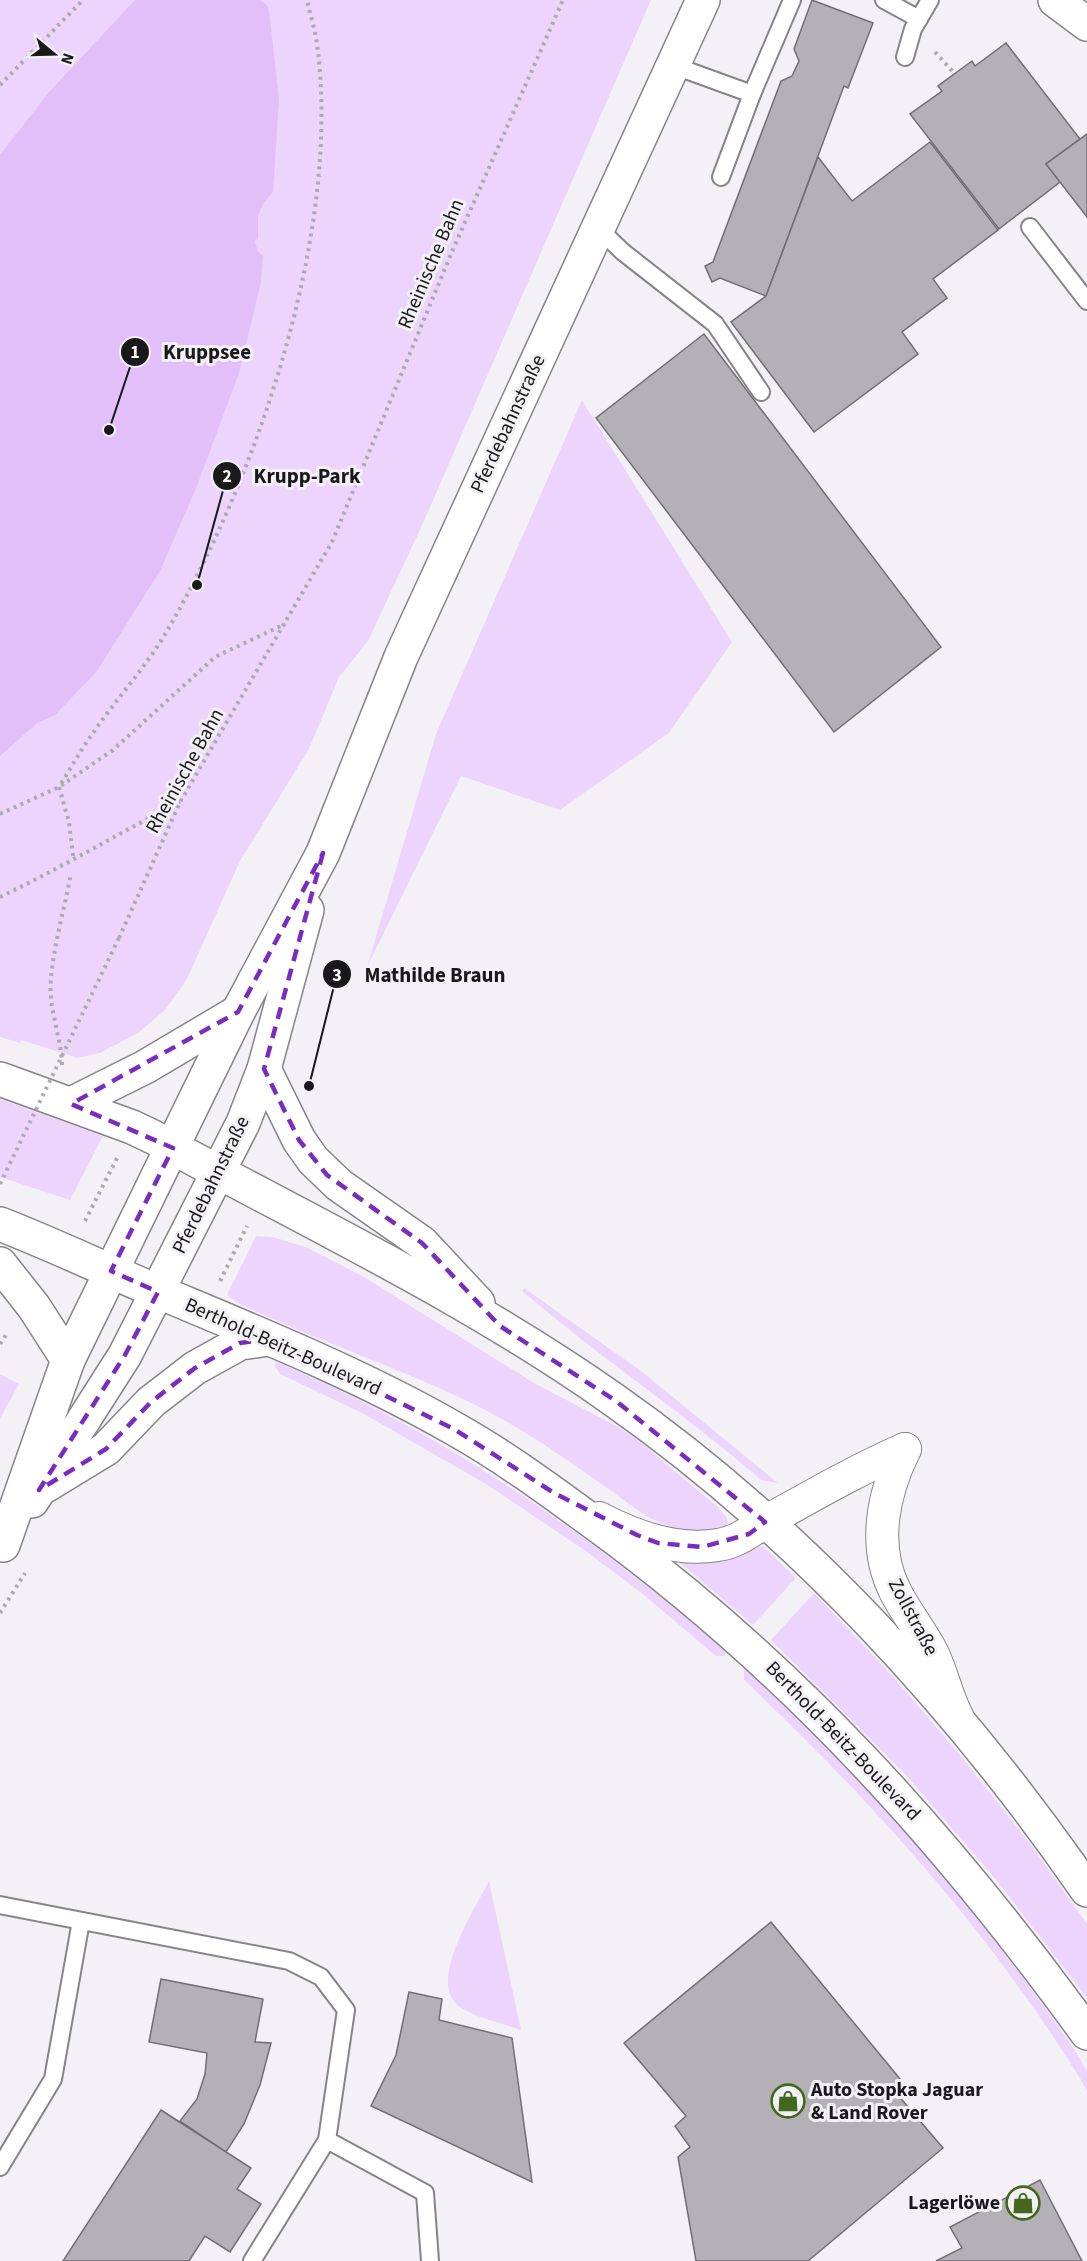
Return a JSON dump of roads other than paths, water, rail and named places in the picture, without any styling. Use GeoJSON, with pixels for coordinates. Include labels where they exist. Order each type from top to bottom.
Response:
{"type":"FeatureCollection","features":[{"type":"Feature","properties":{"kind":"street","name":"Pferdebahnstraße"},"geometry":{"type":"LineString","coordinates":[[2,1547],[125,1355],[243,1123],[264,1069],[323,853],[401,657],[703,0]]}},
{"type":"Feature","properties":{"kind":"street"},"geometry":{"type":"LineString","coordinates":[[1055,0],[1087,24]]}},
{"type":"Feature","properties":{"kind":"street","name":"Pferdebahnstraße"},"geometry":{"type":"LineString","coordinates":[[2,1547],[68,1360],[238,1012],[323,853]]}},
{"type":"Feature","properties":{"kind":"street"},"geometry":{"type":"LineString","coordinates":[[70,1104],[145,1067],[238,1012]]}},
{"type":"Feature","properties":{"kind":"street"},"geometry":{"type":"LineString","coordinates":[[264,1069],[299,1140],[327,1176],[422,1243],[500,1326]]}},
{"type":"Feature","properties":{"kind":"street"},"geometry":{"type":"LineString","coordinates":[[0,1079],[132,1127],[173,1148],[500,1326],[616,1401],[697,1464],[765,1522],[853,1607],[967,1732],[1045,1831],[1087,1890]]}},
{"type":"Feature","properties":{"kind":"street","name":"Berthold-Beitz-Boulevard"},"geometry":{"type":"LineString","coordinates":[[0,1224],[269,1339],[454,1429],[554,1493],[698,1603],[749,1647],[846,1740],[954,1859],[1015,1935],[1087,2033]]}},
{"type":"Feature","properties":{"kind":"street"},"geometry":{"type":"LineString","coordinates":[[0,1264],[34,1307],[68,1360]]}},
{"type":"Feature","properties":{"kind":"street","name":"Pferdebahnstraße"},"geometry":{"type":"LineString","coordinates":[[39,1490],[100,1454],[115,1442],[151,1402],[195,1368],[240,1343],[269,1339]]}},
{"type":"Feature","properties":{"kind":"street","name":"Zollstraße"},"geometry":{"type":"LineString","coordinates":[[765,1522],[867,1466],[905,1449],[886,1493],[883,1546],[887,1568],[895,1591],[932,1652],[967,1732]]}},
{"type":"Feature","properties":{"kind":"street","name":"Berthold-Beitz-Boulevard"},"geometry":{"type":"LineString","coordinates":[[554,1493],[637,1535],[658,1543],[678,1546],[719,1545],[749,1534],[765,1522]]}},
{"type":"Feature","properties":{"kind":"lane"},"geometry":{"type":"LineString","coordinates":[[721,177],[752,94],[792,0]]}},
{"type":"Feature","properties":{"kind":"lane"},"geometry":{"type":"LineString","coordinates":[[884,0],[919,19]]}},
{"type":"Feature","properties":{"kind":"lane"},"geometry":{"type":"LineString","coordinates":[[904,57],[919,19],[930,0]]}},
{"type":"Feature","properties":{"kind":"lane"},"geometry":{"type":"LineString","coordinates":[[672,65],[752,94]]}},
{"type":"Feature","properties":{"kind":"lane"},"geometry":{"type":"LineString","coordinates":[[1030,227],[1087,301]]}},
{"type":"Feature","properties":{"kind":"lane"},"geometry":{"type":"LineString","coordinates":[[598,228],[631,258],[715,324],[761,392]]}},
{"type":"Feature","properties":{"kind":"lane"},"geometry":{"type":"LineString","coordinates":[[0,1905],[289,1961],[321,1977],[346,2010],[327,2140],[252,2261]]}},
{"type":"Feature","properties":{"kind":"lane"},"geometry":{"type":"LineString","coordinates":[[0,2167],[53,2079],[81,1921]]}},
{"type":"Feature","properties":{"kind":"lane"},"geometry":{"type":"LineString","coordinates":[[327,2140],[425,2193],[430,2261]]}},
{"type":"Feature","properties":{"kind":"place","name":"Kruppsee"},"geometry":{"type":"Point","coordinates":[109,430]}},
{"type":"Feature","properties":{"kind":"place","name":"Krupp-Park"},"geometry":{"type":"Point","coordinates":[197,585]}},
{"type":"Feature","properties":{"kind":"place","name":"Mathilde Braun"},"geometry":{"type":"Point","coordinates":[309,1086]}},
{"type":"Feature","properties":{"kind":"place","name":"Auto Stopka Jaguar & Land Rover"},"geometry":{"type":"Point","coordinates":[788,2101]}},
{"type":"Feature","properties":{"kind":"place","name":"Lagerlöwe"},"geometry":{"type":"Point","coordinates":[1023,2203]}}]}
